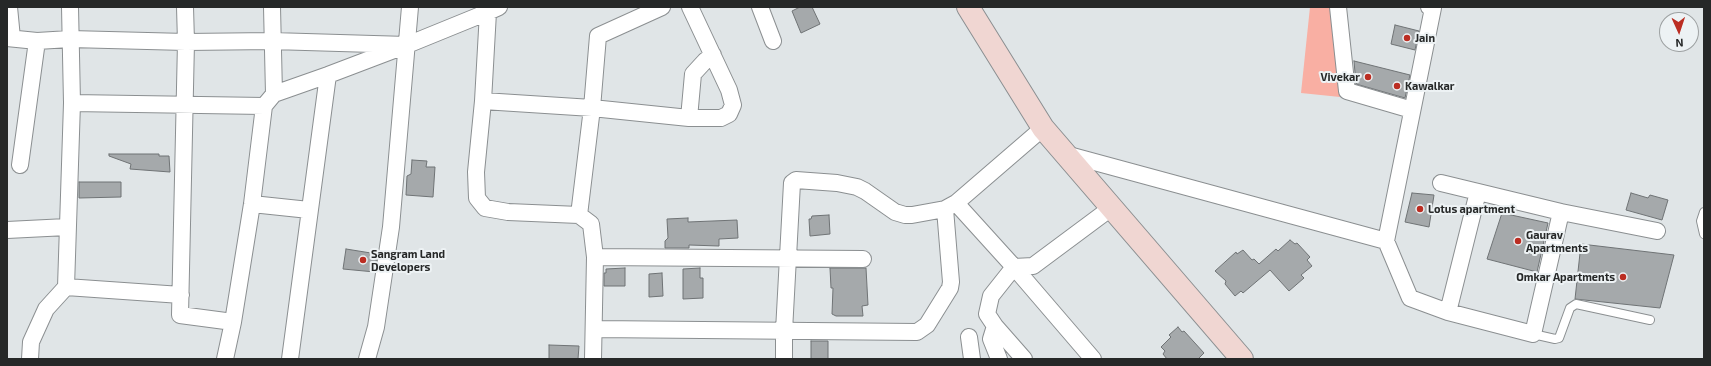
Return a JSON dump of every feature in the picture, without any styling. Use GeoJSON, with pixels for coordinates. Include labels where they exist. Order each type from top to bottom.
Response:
{"type":"FeatureCollection","features":[{"type":"Feature","properties":{"kind":"street"},"geometry":{"type":"LineString","coordinates":[[9,7],[9,38],[37,41],[70,39],[186,42],[272,41],[407,45]]}},
{"type":"Feature","properties":{"kind":"street"},"geometry":{"type":"LineString","coordinates":[[30,359],[31,342],[46,309],[66,287],[72,103],[70,7]]}},
{"type":"Feature","properties":{"kind":"street"},"geometry":{"type":"LineString","coordinates":[[185,7],[186,42],[180,315],[233,322]]}},
{"type":"Feature","properties":{"kind":"street"},"geometry":{"type":"LineString","coordinates":[[225,359],[233,322],[269,100],[272,7]]}},
{"type":"Feature","properties":{"kind":"street"},"geometry":{"type":"LineString","coordinates":[[367,359],[376,327],[392,227],[410,7]]}},
{"type":"Feature","properties":{"kind":"street"},"geometry":{"type":"LineString","coordinates":[[579,215],[592,108],[598,36],[662,7]]}},
{"type":"Feature","properties":{"kind":"street"},"geometry":{"type":"LineString","coordinates":[[483,101],[592,108],[689,118],[721,118],[729,114],[733,105],[729,90],[714,55],[690,7]]}},
{"type":"Feature","properties":{"kind":"street"},"geometry":{"type":"LineString","coordinates":[[760,7],[773,41]]}},
{"type":"Feature","properties":{"kind":"street"},"geometry":{"type":"LineString","coordinates":[[968,7],[1043,128],[1242,359]]}},
{"type":"Feature","properties":{"kind":"street"},"geometry":{"type":"LineString","coordinates":[[1338,7],[1347,91],[1412,110]]}},
{"type":"Feature","properties":{"kind":"street"},"geometry":{"type":"LineString","coordinates":[[1429,7],[1433,8],[1386,241],[1410,298],[1448,312],[1533,334],[1562,212]]}},
{"type":"Feature","properties":{"kind":"street"},"geometry":{"type":"LineString","coordinates":[[72,103],[184,104],[269,100],[328,75],[407,45],[492,9],[476,172],[477,198],[485,208],[538,214],[579,215],[591,224],[595,257],[595,329],[593,359]]}},
{"type":"Feature","properties":{"kind":"street"},"geometry":{"type":"LineString","coordinates":[[20,165],[37,41]]}},
{"type":"Feature","properties":{"kind":"street"},"geometry":{"type":"LineString","coordinates":[[689,118],[694,74],[705,61],[714,55]]}},
{"type":"Feature","properties":{"kind":"street"},"geometry":{"type":"LineString","coordinates":[[290,359],[328,75]]}},
{"type":"Feature","properties":{"kind":"street"},"geometry":{"type":"LineString","coordinates":[[784,359],[787,260],[792,182],[796,180],[837,183],[856,187],[866,191],[895,212],[904,215],[912,215],[950,206],[1043,128]]}},
{"type":"Feature","properties":{"kind":"street"},"geometry":{"type":"LineString","coordinates":[[1065,154],[1386,241]]}},
{"type":"Feature","properties":{"kind":"street"},"geometry":{"type":"LineString","coordinates":[[1440,183],[1562,212],[1656,231]]}},
{"type":"Feature","properties":{"kind":"street"},"geometry":{"type":"LineString","coordinates":[[1448,312],[1478,192]]}},
{"type":"Feature","properties":{"kind":"street"},"geometry":{"type":"LineString","coordinates":[[252,204],[309,210]]}},
{"type":"Feature","properties":{"kind":"street"},"geometry":{"type":"LineString","coordinates":[[950,206],[1014,267],[1093,359]]}},
{"type":"Feature","properties":{"kind":"street"},"geometry":{"type":"LineString","coordinates":[[595,329],[917,332],[927,325],[950,288],[950,206]]}},
{"type":"Feature","properties":{"kind":"street"},"geometry":{"type":"LineString","coordinates":[[1024,359],[995,326],[987,314],[991,296],[1014,267],[1033,266],[1112,208]]}},
{"type":"Feature","properties":{"kind":"street"},"geometry":{"type":"LineString","coordinates":[[7,230],[68,227]]}},
{"type":"Feature","properties":{"kind":"street"},"geometry":{"type":"LineString","coordinates":[[595,257],[787,260],[863,259]]}},
{"type":"Feature","properties":{"kind":"street"},"geometry":{"type":"LineString","coordinates":[[66,287],[181,295]]}},
{"type":"Feature","properties":{"kind":"street"},"geometry":{"type":"LineString","coordinates":[[995,326],[991,339],[999,359]]}},
{"type":"Feature","properties":{"kind":"street"},"geometry":{"type":"LineString","coordinates":[[969,337],[972,359]]}},
{"type":"Feature","properties":{"kind":"lane"},"geometry":{"type":"LineString","coordinates":[[1704,212],[1701,221],[1704,234]]}},
{"type":"Feature","properties":{"kind":"lane"},"geometry":{"type":"LineString","coordinates":[[1533,334],[1556,339],[1559,338],[1570,308],[1576,304],[1650,320]]}},
{"type":"Feature","properties":{"kind":"shaded area"},"geometry":{"type":"Polygon","coordinates":[[[1310,7],[1331,7],[1340,97],[1301,93],[1310,7]]]}},
{"type":"Feature","properties":{"kind":"building"},"geometry":{"type":"Polygon","coordinates":[[[800,7],[812,7],[820,24],[801,33],[792,11],[800,7]]]}},
{"type":"Feature","properties":{"kind":"building","name":"Jain"},"geometry":{"type":"Polygon","coordinates":[[[1395,25],[1419,31],[1415,50],[1391,44],[1395,25]]]}},
{"type":"Feature","properties":{"kind":"building"},"geometry":{"type":"Polygon","coordinates":[[[1354,61],[1410,75],[1405,98],[1356,84],[1354,61]]]}},
{"type":"Feature","properties":{"kind":"building"},"geometry":{"type":"Polygon","coordinates":[[[109,154],[159,154],[159,156],[169,156],[170,172],[130,169],[131,164],[109,156],[109,154]]]}},
{"type":"Feature","properties":{"kind":"building"},"geometry":{"type":"Polygon","coordinates":[[[412,160],[427,161],[426,167],[435,167],[433,197],[406,195],[407,176],[411,174],[412,160]]]}},
{"type":"Feature","properties":{"kind":"building"},"geometry":{"type":"Polygon","coordinates":[[[79,182],[121,182],[121,197],[79,198],[79,182]]]}},
{"type":"Feature","properties":{"kind":"building","name":"Lotus apartment"},"geometry":{"type":"Polygon","coordinates":[[[1412,193],[1434,195],[1429,227],[1405,222],[1412,193]]]}},
{"type":"Feature","properties":{"kind":"building"},"geometry":{"type":"Polygon","coordinates":[[[1631,193],[1648,198],[1650,195],[1668,200],[1662,220],[1626,210],[1631,193]]]}},
{"type":"Feature","properties":{"kind":"building","name":"Gaurav Apartments"},"geometry":{"type":"Polygon","coordinates":[[[1502,213],[1548,223],[1537,272],[1487,259],[1502,213]]]}},
{"type":"Feature","properties":{"kind":"building"},"geometry":{"type":"Polygon","coordinates":[[[829,215],[830,234],[810,236],[809,219],[811,219],[812,216],[829,215]]]}},
{"type":"Feature","properties":{"kind":"building"},"geometry":{"type":"Polygon","coordinates":[[[688,218],[688,222],[737,220],[738,238],[719,239],[719,246],[689,245],[689,248],[665,248],[665,241],[668,238],[667,219],[688,218]]]}},
{"type":"Feature","properties":{"kind":"building"},"geometry":{"type":"Polygon","coordinates":[[[1290,240],[1295,244],[1297,243],[1310,257],[1307,260],[1312,266],[1301,275],[1304,278],[1289,291],[1270,270],[1243,293],[1241,291],[1235,296],[1225,284],[1226,281],[1215,271],[1236,252],[1237,254],[1243,250],[1252,260],[1254,259],[1259,264],[1276,249],[1278,251],[1290,240]]]}},
{"type":"Feature","properties":{"kind":"building","name":"Omkar Apartments"},"geometry":{"type":"Polygon","coordinates":[[[1581,244],[1674,255],[1660,308],[1575,299],[1581,244]]]}},
{"type":"Feature","properties":{"kind":"building","name":"Sangram Land Developers"},"geometry":{"type":"Polygon","coordinates":[[[346,249],[377,254],[375,272],[343,269],[346,249]]]}},
{"type":"Feature","properties":{"kind":"building"},"geometry":{"type":"Polygon","coordinates":[[[625,268],[625,286],[604,286],[604,273],[606,273],[606,269],[625,268]]]}},
{"type":"Feature","properties":{"kind":"building"},"geometry":{"type":"Polygon","coordinates":[[[700,268],[700,278],[703,278],[703,298],[683,299],[683,269],[700,268]]]}},
{"type":"Feature","properties":{"kind":"building"},"geometry":{"type":"Polygon","coordinates":[[[830,268],[866,268],[868,305],[862,306],[863,316],[836,316],[832,314],[833,288],[831,288],[830,268]]]}},
{"type":"Feature","properties":{"kind":"building"},"geometry":{"type":"Polygon","coordinates":[[[662,273],[663,296],[649,297],[649,274],[662,273]]]}},
{"type":"Feature","properties":{"kind":"building"},"geometry":{"type":"Polygon","coordinates":[[[1178,327],[1182,332],[1184,331],[1204,353],[1198,359],[1167,359],[1163,354],[1165,351],[1161,347],[1171,337],[1169,335],[1178,327]]]}},
{"type":"Feature","properties":{"kind":"building"},"geometry":{"type":"Polygon","coordinates":[[[811,341],[828,341],[828,359],[811,359],[811,341]]]}},
{"type":"Feature","properties":{"kind":"building"},"geometry":{"type":"Polygon","coordinates":[[[549,345],[579,346],[578,359],[549,359],[549,345]]]}},
{"type":"Feature","properties":{"kind":"place","name":"Jain"},"geometry":{"type":"Point","coordinates":[1407,38]}},
{"type":"Feature","properties":{"kind":"place","name":"Vivekar"},"geometry":{"type":"Point","coordinates":[1368,77]}},
{"type":"Feature","properties":{"kind":"place","name":"Kawalkar"},"geometry":{"type":"Point","coordinates":[1397,86]}},
{"type":"Feature","properties":{"kind":"place","name":"Lotus apartment"},"geometry":{"type":"Point","coordinates":[1420,209]}},
{"type":"Feature","properties":{"kind":"place","name":"Gaurav Apartments"},"geometry":{"type":"Point","coordinates":[1518,241]}},
{"type":"Feature","properties":{"kind":"place","name":"Sangram Land Developers"},"geometry":{"type":"Point","coordinates":[363,260]}},
{"type":"Feature","properties":{"kind":"place","name":"Omkar Apartments"},"geometry":{"type":"Point","coordinates":[1623,277]}}]}
